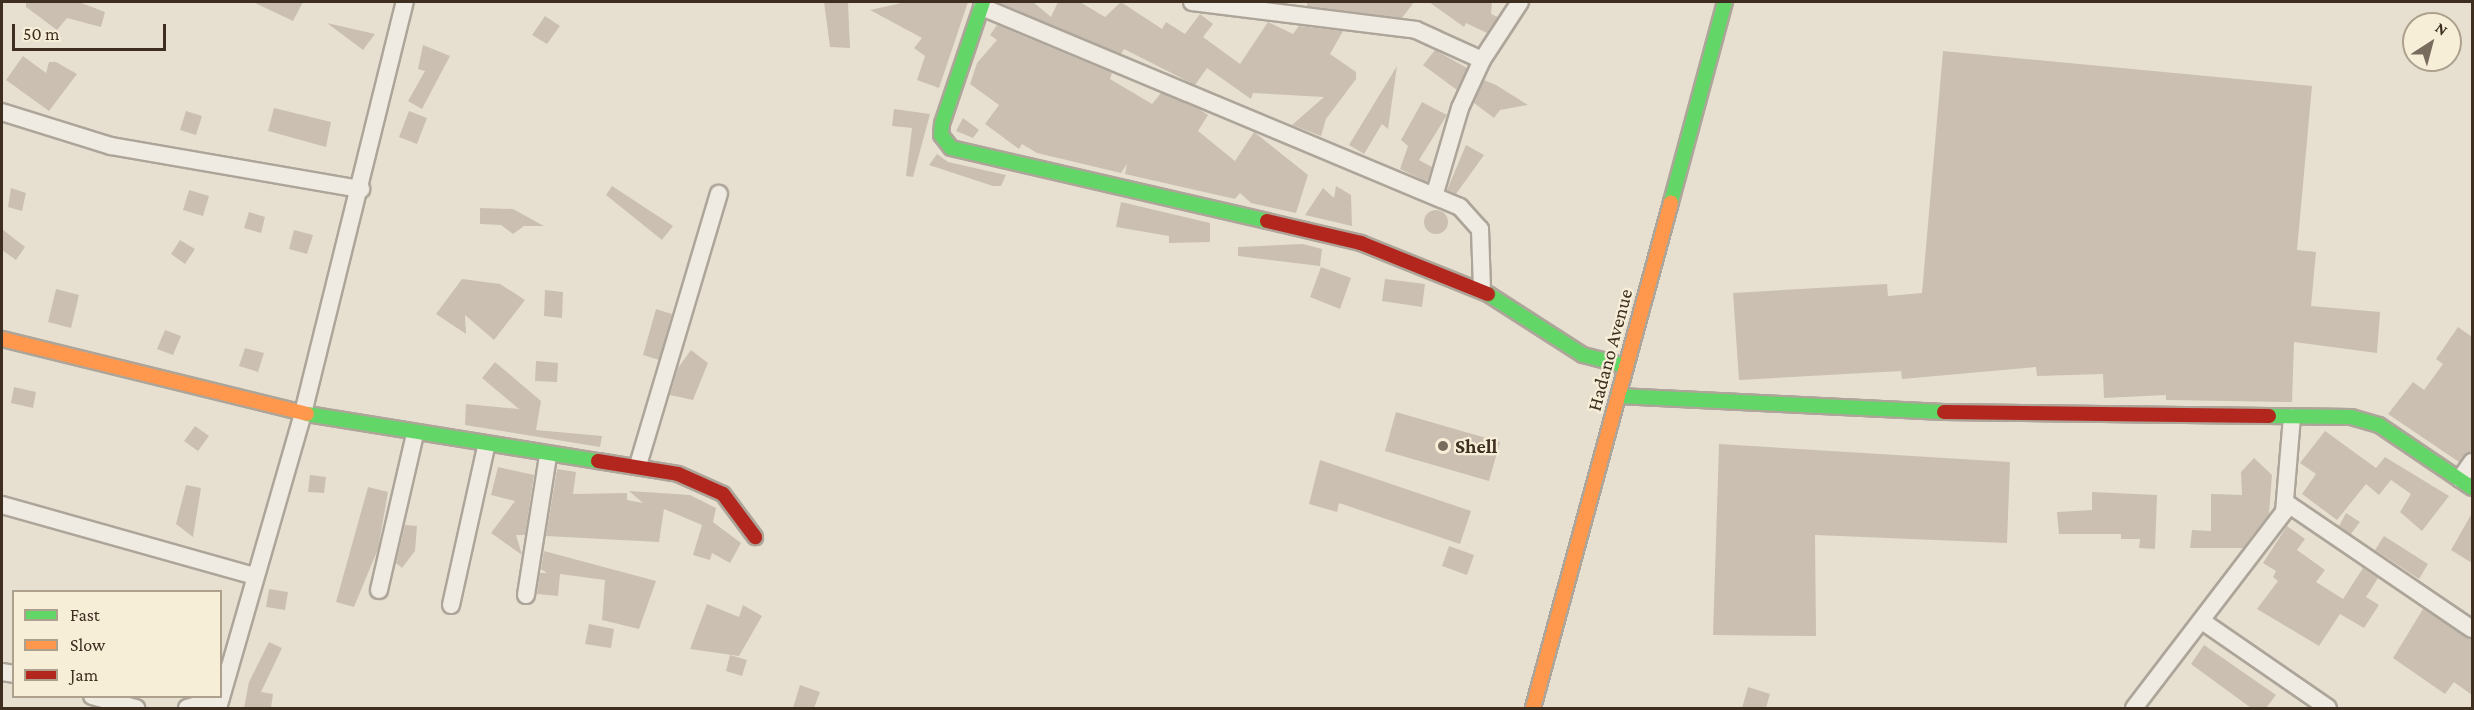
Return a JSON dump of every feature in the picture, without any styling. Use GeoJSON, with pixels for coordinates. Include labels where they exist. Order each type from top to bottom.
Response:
{"type":"FeatureCollection","features":[{"type":"Feature","properties":{"kind":"street"},"geometry":{"type":"LineString","coordinates":[[222,696],[303,413],[362,189],[405,2]]}},
{"type":"Feature","properties":{"kind":"street"},"geometry":{"type":"LineString","coordinates":[[1192,2],[1416,30],[1482,60]]}},
{"type":"Feature","properties":{"kind":"street"},"geometry":{"type":"LineString","coordinates":[[1435,194],[1448,139],[1482,60],[1520,2]]}},
{"type":"Feature","properties":{"kind":"street","name":"Hadano Avenue"},"geometry":{"type":"LineString","coordinates":[[1533,708],[1725,2]]}},
{"type":"Feature","properties":{"kind":"street"},"geometry":{"type":"LineString","coordinates":[[1482,290],[1480,229],[1460,207],[1435,194],[982,4],[942,124],[941,135],[951,148],[1353,241],[1482,290],[1583,355],[1626,366]]}},
{"type":"Feature","properties":{"kind":"street"},"geometry":{"type":"LineString","coordinates":[[2,112],[122,148],[362,189]]}},
{"type":"Feature","properties":{"kind":"street"},"geometry":{"type":"LineString","coordinates":[[639,465],[719,194]]}},
{"type":"Feature","properties":{"kind":"street"},"geometry":{"type":"LineString","coordinates":[[2,339],[303,413],[486,447],[639,465],[706,484],[737,508],[755,537]]}},
{"type":"Feature","properties":{"kind":"street"},"geometry":{"type":"LineString","coordinates":[[1618,396],[1862,411],[2292,417],[2372,422],[2466,484],[2472,462]]}},
{"type":"Feature","properties":{"kind":"street"},"geometry":{"type":"LineString","coordinates":[[2134,708],[2202,621],[2288,504],[2292,417]]}},
{"type":"Feature","properties":{"kind":"street"},"geometry":{"type":"LineString","coordinates":[[379,590],[415,434]]}},
{"type":"Feature","properties":{"kind":"street"},"geometry":{"type":"LineString","coordinates":[[451,605],[486,447]]}},
{"type":"Feature","properties":{"kind":"street"},"geometry":{"type":"LineString","coordinates":[[526,595],[548,456]]}},
{"type":"Feature","properties":{"kind":"street"},"geometry":{"type":"LineString","coordinates":[[2288,504],[2472,630]]}},
{"type":"Feature","properties":{"kind":"street"},"geometry":{"type":"LineString","coordinates":[[2,505],[255,576]]}},
{"type":"Feature","properties":{"kind":"street"},"geometry":{"type":"LineString","coordinates":[[2202,621],[2328,708]]}},
{"type":"Feature","properties":{"kind":"street"},"geometry":{"type":"LineString","coordinates":[[99,698],[136,708]]}},
{"type":"Feature","properties":{"kind":"street"},"geometry":{"type":"LineString","coordinates":[[187,708],[220,703]]}},
{"type":"Feature","properties":{"kind":"building"},"geometry":{"type":"Polygon","coordinates":[[[26,2],[79,2],[105,12],[101,27],[67,18],[57,30],[26,7],[26,2]]]}},
{"type":"Feature","properties":{"kind":"building"},"geometry":{"type":"Polygon","coordinates":[[[253,2],[303,2],[293,21],[253,2]]]}},
{"type":"Feature","properties":{"kind":"building"},"geometry":{"type":"Polygon","coordinates":[[[824,2],[848,2],[850,48],[830,47],[824,2]]]}},
{"type":"Feature","properties":{"kind":"building"},"geometry":{"type":"Polygon","coordinates":[[[906,2],[968,2],[939,88],[917,80],[925,56],[914,48],[922,38],[870,10],[906,2]]]}},
{"type":"Feature","properties":{"kind":"building"},"geometry":{"type":"Polygon","coordinates":[[[997,2],[1033,2],[1051,17],[1058,2],[1080,2],[1105,17],[1121,2],[1162,29],[1166,22],[1185,34],[1200,14],[1213,24],[1203,37],[1240,64],[1268,22],[1293,34],[1299,26],[1343,31],[1330,54],[1356,72],[1356,79],[1326,119],[1321,136],[1292,125],[1324,97],[1253,93],[1251,99],[1207,68],[1195,85],[1124,49],[1121,54],[997,2]]]}},
{"type":"Feature","properties":{"kind":"building"},"geometry":{"type":"Polygon","coordinates":[[[1307,2],[1414,2],[1402,18],[1307,6],[1307,2]]]}},
{"type":"Feature","properties":{"kind":"building"},"geometry":{"type":"Polygon","coordinates":[[[1429,2],[1492,2],[1491,14],[1498,17],[1487,33],[1466,23],[1464,27],[1429,2]]]}},
{"type":"Feature","properties":{"kind":"building"},"geometry":{"type":"Polygon","coordinates":[[[545,16],[560,26],[547,44],[532,35],[545,16]]]}},
{"type":"Feature","properties":{"kind":"building"},"geometry":{"type":"Polygon","coordinates":[[[327,23],[375,34],[363,50],[327,23]]]}},
{"type":"Feature","properties":{"kind":"building"},"geometry":{"type":"Polygon","coordinates":[[[997,25],[1112,73],[1110,79],[1152,104],[1161,93],[1199,109],[1208,115],[1198,131],[1235,161],[1254,132],[1308,175],[1296,213],[1251,203],[1240,193],[1235,199],[1125,174],[1127,164],[1121,173],[1037,153],[1022,144],[1019,149],[985,124],[999,105],[970,84],[977,63],[997,40],[990,35],[997,25]]]}},
{"type":"Feature","properties":{"kind":"building"},"geometry":{"type":"Polygon","coordinates":[[[423,45],[450,56],[422,109],[408,101],[425,71],[418,69],[423,45]]]}},
{"type":"Feature","properties":{"kind":"building"},"geometry":{"type":"Polygon","coordinates":[[[1435,50],[1467,68],[1457,90],[1423,65],[1435,50]]]}},
{"type":"Feature","properties":{"kind":"building"},"geometry":{"type":"Polygon","coordinates":[[[1943,51],[2312,86],[2297,250],[2316,252],[2311,306],[2380,312],[2377,353],[2294,342],[2292,402],[2166,400],[2166,395],[2104,398],[2103,374],[2037,376],[2036,367],[1902,379],[1901,371],[1739,380],[1733,293],[1887,284],[1888,296],[1922,293],[1943,51]]]}},
{"type":"Feature","properties":{"kind":"building"},"geometry":{"type":"Polygon","coordinates":[[[23,56],[46,73],[49,62],[56,62],[77,74],[49,111],[6,80],[23,56]]]}},
{"type":"Feature","properties":{"kind":"building"},"geometry":{"type":"Polygon","coordinates":[[[1397,66],[1388,129],[1382,124],[1364,154],[1349,145],[1397,66]]]}},
{"type":"Feature","properties":{"kind":"building"},"geometry":{"type":"Polygon","coordinates":[[[1484,80],[1528,105],[1500,110],[1494,118],[1474,103],[1484,80]]]}},
{"type":"Feature","properties":{"kind":"building"},"geometry":{"type":"Polygon","coordinates":[[[1422,102],[1447,115],[1419,160],[1432,167],[1427,182],[1400,169],[1408,146],[1401,140],[1422,102]]]}},
{"type":"Feature","properties":{"kind":"building"},"geometry":{"type":"Polygon","coordinates":[[[274,108],[331,122],[326,147],[268,131],[274,108]]]}},
{"type":"Feature","properties":{"kind":"building"},"geometry":{"type":"Polygon","coordinates":[[[894,109],[930,114],[913,177],[906,176],[912,128],[892,126],[894,109]]]}},
{"type":"Feature","properties":{"kind":"building"},"geometry":{"type":"Polygon","coordinates":[[[186,111],[202,116],[196,135],[180,130],[186,111]]]}},
{"type":"Feature","properties":{"kind":"building"},"geometry":{"type":"Polygon","coordinates":[[[409,111],[427,118],[417,144],[399,137],[409,111]]]}},
{"type":"Feature","properties":{"kind":"building"},"geometry":{"type":"Polygon","coordinates":[[[963,118],[979,130],[973,138],[956,131],[963,118]]]}},
{"type":"Feature","properties":{"kind":"building"},"geometry":{"type":"Polygon","coordinates":[[[1466,145],[1484,155],[1456,194],[1447,190],[1466,145]]]}},
{"type":"Feature","properties":{"kind":"building"},"geometry":{"type":"Polygon","coordinates":[[[937,154],[948,162],[1006,175],[1001,186],[993,186],[929,165],[937,154]]]}},
{"type":"Feature","properties":{"kind":"building"},"geometry":{"type":"Polygon","coordinates":[[[612,186],[673,226],[662,240],[606,195],[612,186]]]}},
{"type":"Feature","properties":{"kind":"building"},"geometry":{"type":"Polygon","coordinates":[[[1336,186],[1351,195],[1352,226],[1305,215],[1323,188],[1334,198],[1336,186]]]}},
{"type":"Feature","properties":{"kind":"building"},"geometry":{"type":"Polygon","coordinates":[[[11,188],[26,193],[22,211],[8,207],[11,188]]]}},
{"type":"Feature","properties":{"kind":"building"},"geometry":{"type":"Polygon","coordinates":[[[189,190],[209,196],[203,216],[183,210],[189,190]]]}},
{"type":"Feature","properties":{"kind":"building"},"geometry":{"type":"Polygon","coordinates":[[[1121,202],[1210,223],[1210,242],[1169,243],[1169,236],[1116,227],[1121,202]]]}},
{"type":"Feature","properties":{"kind":"building"},"geometry":{"type":"Polygon","coordinates":[[[480,208],[513,209],[544,226],[524,226],[513,234],[501,225],[480,224],[480,208]]]}},
{"type":"Feature","properties":{"kind":"building"},"geometry":{"type":"Polygon","coordinates":[[[1436,210],[1444,214],[1448,222],[1444,230],[1436,234],[1428,230],[1424,222],[1428,214],[1436,210]]]}},
{"type":"Feature","properties":{"kind":"building"},"geometry":{"type":"Polygon","coordinates":[[[249,212],[265,217],[261,233],[244,228],[249,212]]]}},
{"type":"Feature","properties":{"kind":"building"},"geometry":{"type":"Polygon","coordinates":[[[2,229],[25,247],[16,260],[2,250],[2,229]]]}},
{"type":"Feature","properties":{"kind":"building"},"geometry":{"type":"Polygon","coordinates":[[[294,230],[313,235],[307,254],[289,249],[294,230]]]}},
{"type":"Feature","properties":{"kind":"building"},"geometry":{"type":"Polygon","coordinates":[[[180,240],[195,249],[185,264],[171,254],[180,240]]]}},
{"type":"Feature","properties":{"kind":"building"},"geometry":{"type":"Polygon","coordinates":[[[1303,244],[1322,249],[1320,266],[1238,256],[1238,247],[1303,244]]]}},
{"type":"Feature","properties":{"kind":"building"},"geometry":{"type":"Polygon","coordinates":[[[1321,267],[1351,278],[1340,309],[1310,297],[1321,267]]]}},
{"type":"Feature","properties":{"kind":"building"},"geometry":{"type":"Polygon","coordinates":[[[462,279],[500,284],[525,300],[494,340],[465,315],[466,334],[436,314],[462,279]]]}},
{"type":"Feature","properties":{"kind":"building"},"geometry":{"type":"Polygon","coordinates":[[[1385,279],[1425,284],[1422,307],[1382,301],[1385,279]]]}},
{"type":"Feature","properties":{"kind":"building"},"geometry":{"type":"Polygon","coordinates":[[[56,289],[79,295],[71,328],[48,322],[56,289]]]}},
{"type":"Feature","properties":{"kind":"building"},"geometry":{"type":"Polygon","coordinates":[[[545,290],[563,292],[562,318],[544,316],[545,290]]]}},
{"type":"Feature","properties":{"kind":"building"},"geometry":{"type":"Polygon","coordinates":[[[656,309],[672,314],[659,360],[643,355],[656,309]]]}},
{"type":"Feature","properties":{"kind":"building"},"geometry":{"type":"Polygon","coordinates":[[[2458,327],[2472,337],[2472,450],[2459,462],[2388,414],[2413,382],[2424,390],[2443,364],[2436,359],[2458,327]]]}},
{"type":"Feature","properties":{"kind":"building"},"geometry":{"type":"Polygon","coordinates":[[[165,330],[181,336],[173,355],[157,349],[165,330]]]}},
{"type":"Feature","properties":{"kind":"building"},"geometry":{"type":"Polygon","coordinates":[[[245,348],[264,353],[258,372],[239,366],[245,348]]]}},
{"type":"Feature","properties":{"kind":"building"},"geometry":{"type":"Polygon","coordinates":[[[691,350],[708,363],[693,400],[670,395],[678,368],[691,350]]]}},
{"type":"Feature","properties":{"kind":"building"},"geometry":{"type":"Polygon","coordinates":[[[536,361],[558,363],[557,382],[535,381],[536,361]]]}},
{"type":"Feature","properties":{"kind":"building"},"geometry":{"type":"Polygon","coordinates":[[[495,362],[541,401],[536,430],[602,436],[600,447],[465,425],[466,404],[519,409],[482,378],[495,362]]]}},
{"type":"Feature","properties":{"kind":"building"},"geometry":{"type":"Polygon","coordinates":[[[14,387],[36,392],[33,408],[11,403],[14,387]]]}},
{"type":"Feature","properties":{"kind":"building","name":"Shell"},"geometry":{"type":"Polygon","coordinates":[[[1396,412],[1500,442],[1489,481],[1385,451],[1396,412]]]}},
{"type":"Feature","properties":{"kind":"building"},"geometry":{"type":"Polygon","coordinates":[[[195,426],[209,436],[198,451],[184,441],[195,426]]]}},
{"type":"Feature","properties":{"kind":"building"},"geometry":{"type":"Polygon","coordinates":[[[2325,431],[2376,468],[2385,457],[2449,496],[2422,531],[2400,512],[2411,494],[2391,480],[2379,495],[2366,484],[2337,520],[2302,494],[2316,474],[2300,463],[2325,431]]]}},
{"type":"Feature","properties":{"kind":"building"},"geometry":{"type":"Polygon","coordinates":[[[1719,444],[2010,462],[2007,543],[1815,535],[1816,636],[1713,635],[1719,444]]]}},
{"type":"Feature","properties":{"kind":"building"},"geometry":{"type":"Polygon","coordinates":[[[2254,458],[2272,475],[2269,514],[2243,548],[2190,548],[2192,530],[2211,531],[2211,494],[2242,495],[2241,472],[2254,458]]]}},
{"type":"Feature","properties":{"kind":"building"},"geometry":{"type":"Polygon","coordinates":[[[1320,460],[1471,511],[1460,544],[1339,503],[1337,512],[1309,504],[1320,460]]]}},
{"type":"Feature","properties":{"kind":"building"},"geometry":{"type":"Polygon","coordinates":[[[498,467],[534,475],[525,535],[516,535],[522,555],[491,533],[515,501],[491,495],[498,467]]]}},
{"type":"Feature","properties":{"kind":"building"},"geometry":{"type":"Polygon","coordinates":[[[557,469],[576,472],[573,494],[627,493],[627,500],[643,503],[629,491],[690,495],[716,508],[713,522],[741,543],[730,563],[712,553],[710,560],[693,555],[702,525],[664,509],[659,542],[546,536],[557,469]]]}},
{"type":"Feature","properties":{"kind":"building"},"geometry":{"type":"Polygon","coordinates":[[[310,475],[326,477],[324,493],[308,492],[310,475]]]}},
{"type":"Feature","properties":{"kind":"building"},"geometry":{"type":"Polygon","coordinates":[[[186,485],[201,488],[193,537],[176,524],[186,485]]]}},
{"type":"Feature","properties":{"kind":"building"},"geometry":{"type":"Polygon","coordinates":[[[368,487],[388,492],[378,549],[354,607],[336,602],[368,487]]]}},
{"type":"Feature","properties":{"kind":"building"},"geometry":{"type":"Polygon","coordinates":[[[2092,492],[2157,495],[2155,549],[2139,548],[2140,539],[2121,539],[2121,534],[2059,534],[2057,512],[2092,510],[2092,492]]]}},
{"type":"Feature","properties":{"kind":"building"},"geometry":{"type":"Polygon","coordinates":[[[2346,513],[2360,522],[2351,534],[2339,526],[2346,513]]]}},
{"type":"Feature","properties":{"kind":"building"},"geometry":{"type":"Polygon","coordinates":[[[2472,513],[2472,563],[2451,550],[2472,513]]]}},
{"type":"Feature","properties":{"kind":"building"},"geometry":{"type":"Polygon","coordinates":[[[405,525],[417,526],[415,551],[402,568],[396,563],[405,525]]]}},
{"type":"Feature","properties":{"kind":"building"},"geometry":{"type":"Polygon","coordinates":[[[2287,526],[2305,539],[2297,550],[2325,570],[2316,582],[2343,599],[2363,568],[2378,578],[2366,597],[2379,605],[2364,628],[2340,614],[2319,646],[2257,609],[2278,581],[2273,577],[2276,571],[2263,563],[2287,526]]]}},
{"type":"Feature","properties":{"kind":"building"},"geometry":{"type":"Polygon","coordinates":[[[2384,536],[2428,564],[2419,579],[2375,550],[2384,536]]]}},
{"type":"Feature","properties":{"kind":"building"},"geometry":{"type":"Polygon","coordinates":[[[1449,546],[1474,555],[1467,575],[1442,566],[1449,546]]]}},
{"type":"Feature","properties":{"kind":"building"},"geometry":{"type":"Polygon","coordinates":[[[544,551],[656,581],[639,629],[602,620],[605,580],[560,574],[558,596],[537,594],[540,573],[547,573],[541,569],[544,551]]]}},
{"type":"Feature","properties":{"kind":"building"},"geometry":{"type":"Polygon","coordinates":[[[269,589],[288,592],[285,610],[266,607],[269,589]]]}},
{"type":"Feature","properties":{"kind":"building"},"geometry":{"type":"Polygon","coordinates":[[[707,604],[739,617],[743,605],[762,616],[739,656],[690,649],[707,604]]]}},
{"type":"Feature","properties":{"kind":"building"},"geometry":{"type":"Polygon","coordinates":[[[2423,609],[2472,639],[2472,695],[2454,682],[2445,694],[2393,658],[2423,609]]]}},
{"type":"Feature","properties":{"kind":"building"},"geometry":{"type":"Polygon","coordinates":[[[589,624],[614,629],[611,648],[585,644],[589,624]]]}},
{"type":"Feature","properties":{"kind":"building"},"geometry":{"type":"Polygon","coordinates":[[[269,642],[282,648],[261,692],[273,694],[271,708],[244,708],[249,682],[269,642]]]}},
{"type":"Feature","properties":{"kind":"building"},"geometry":{"type":"Polygon","coordinates":[[[2204,645],[2276,695],[2266,708],[2251,708],[2191,664],[2204,645]]]}},
{"type":"Feature","properties":{"kind":"building"},"geometry":{"type":"Polygon","coordinates":[[[730,655],[747,660],[742,676],[726,671],[730,655]]]}},
{"type":"Feature","properties":{"kind":"building"},"geometry":{"type":"Polygon","coordinates":[[[800,685],[820,692],[814,708],[793,708],[800,685]]]}},
{"type":"Feature","properties":{"kind":"building"},"geometry":{"type":"Polygon","coordinates":[[[1748,687],[1770,694],[1766,708],[1742,708],[1748,687]]]}},
{"type":"Feature","properties":{"kind":"traffic: fast"},"geometry":{"type":"LineString","coordinates":[[983,2],[942,124],[941,135],[951,148],[1267,221]]}},
{"type":"Feature","properties":{"kind":"traffic: fast"},"geometry":{"type":"LineString","coordinates":[[1671,202],[1725,2]]}},
{"type":"Feature","properties":{"kind":"traffic: fast"},"geometry":{"type":"LineString","coordinates":[[1488,294],[1583,355],[1626,366]]}},
{"type":"Feature","properties":{"kind":"traffic: fast"},"geometry":{"type":"LineString","coordinates":[[1618,396],[1944,412]]}},
{"type":"Feature","properties":{"kind":"traffic: fast"},"geometry":{"type":"LineString","coordinates":[[307,414],[598,461]]}},
{"type":"Feature","properties":{"kind":"traffic: fast"},"geometry":{"type":"LineString","coordinates":[[2269,416],[2351,417],[2379,425],[2472,488]]}},
{"type":"Feature","properties":{"kind":"traffic: slow"},"geometry":{"type":"LineString","coordinates":[[1533,708],[1671,202]]}},
{"type":"Feature","properties":{"kind":"traffic: slow"},"geometry":{"type":"LineString","coordinates":[[2,339],[307,414]]}},
{"type":"Feature","properties":{"kind":"traffic: jam"},"geometry":{"type":"LineString","coordinates":[[1267,221],[1361,243],[1488,294]]}},
{"type":"Feature","properties":{"kind":"traffic: jam"},"geometry":{"type":"LineString","coordinates":[[1944,412],[2269,416]]}},
{"type":"Feature","properties":{"kind":"traffic: jam"},"geometry":{"type":"LineString","coordinates":[[598,461],[678,474],[723,494],[755,537]]}},
{"type":"Feature","properties":{"kind":"place","name":"Shell"},"geometry":{"type":"Point","coordinates":[1443,446]}}]}
